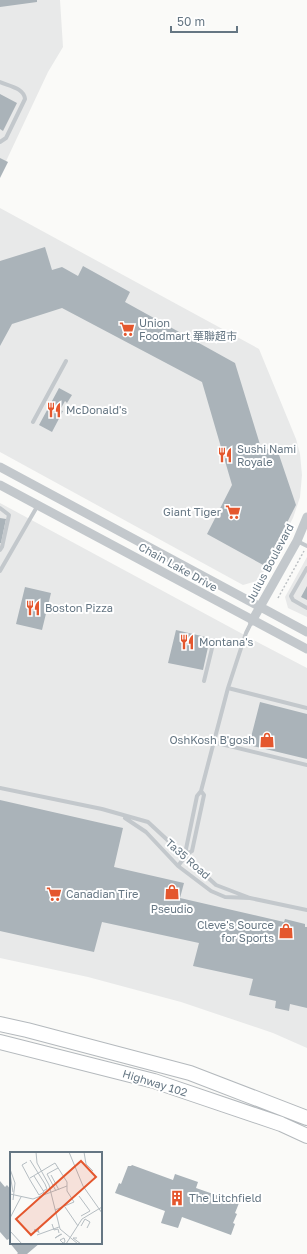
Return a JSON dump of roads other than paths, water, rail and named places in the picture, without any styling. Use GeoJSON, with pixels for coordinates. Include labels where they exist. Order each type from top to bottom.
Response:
{"type":"FeatureCollection","features":[{"type":"Feature","properties":{"kind":"highway","name":"Highway 102"},"geometry":{"type":"LineString","coordinates":[[0,1024],[190,1073],[307,1118]]}},
{"type":"Feature","properties":{"kind":"highway","name":"Highway 102"},"geometry":{"type":"LineString","coordinates":[[0,1042],[154,1080],[281,1124],[307,1136]]}},
{"type":"Feature","properties":{"kind":"highway"},"geometry":{"type":"LineString","coordinates":[[190,1073],[307,1112]]}},
{"type":"Feature","properties":{"kind":"street","name":"Chain Lake Drive"},"geometry":{"type":"LineString","coordinates":[[0,467],[307,632]]}},
{"type":"Feature","properties":{"kind":"street","name":"Chain Lake Drive"},"geometry":{"type":"LineString","coordinates":[[0,485],[38,504],[252,621],[307,649]]}},
{"type":"Feature","properties":{"kind":"street"},"geometry":{"type":"LineString","coordinates":[[38,504],[45,492]]}},
{"type":"Feature","properties":{"kind":"street","name":"Julius Boulevard"},"geometry":{"type":"LineString","coordinates":[[252,621],[297,541],[307,517]]}},
{"type":"Feature","properties":{"kind":"lane"},"geometry":{"type":"LineString","coordinates":[[0,82],[20,90],[25,99],[6,138],[0,142]]}},
{"type":"Feature","properties":{"kind":"lane"},"geometry":{"type":"LineString","coordinates":[[34,422],[66,361]]}},
{"type":"Feature","properties":{"kind":"lane"},"geometry":{"type":"LineString","coordinates":[[0,571],[38,504]]}},
{"type":"Feature","properties":{"kind":"lane"},"geometry":{"type":"LineString","coordinates":[[0,508],[9,515],[0,550]]}},
{"type":"Feature","properties":{"kind":"lane"},"geometry":{"type":"LineString","coordinates":[[297,541],[307,546]]}},
{"type":"Feature","properties":{"kind":"lane"},"geometry":{"type":"LineString","coordinates":[[307,568],[291,596],[293,600],[307,608]]}},
{"type":"Feature","properties":{"kind":"lane"},"geometry":{"type":"LineString","coordinates":[[178,866],[192,851],[204,795],[201,791],[213,742],[228,688],[246,633],[252,621]]}},
{"type":"Feature","properties":{"kind":"lane"},"geometry":{"type":"LineString","coordinates":[[204,681],[214,640]]}},
{"type":"Feature","properties":{"kind":"lane"},"geometry":{"type":"LineString","coordinates":[[228,688],[307,708]]}},
{"type":"Feature","properties":{"kind":"lane"},"geometry":{"type":"LineString","coordinates":[[213,742],[307,765]]}},
{"type":"Feature","properties":{"kind":"lane","name":"Ta35 Road"},"geometry":{"type":"LineString","coordinates":[[0,788],[94,807],[148,822],[216,885],[250,898],[307,910]]}},
{"type":"Feature","properties":{"kind":"lane","name":"Ta35 Road"},"geometry":{"type":"LineString","coordinates":[[122,816],[146,832],[178,866],[211,891],[225,897],[250,898]]}},
{"type":"Feature","properties":{"kind":"place","name":"Union Foodmart 華聯超市"},"geometry":{"type":"Point","coordinates":[127,329]}},
{"type":"Feature","properties":{"kind":"place","name":"McDonald's"},"geometry":{"type":"Point","coordinates":[54,410]}},
{"type":"Feature","properties":{"kind":"place","name":"Sushi Nami Royale"},"geometry":{"type":"Point","coordinates":[225,455]}},
{"type":"Feature","properties":{"kind":"place","name":"Giant Tiger"},"geometry":{"type":"Point","coordinates":[233,512]}},
{"type":"Feature","properties":{"kind":"place","name":"Boston Pizza"},"geometry":{"type":"Point","coordinates":[33,608]}},
{"type":"Feature","properties":{"kind":"place","name":"Montana's"},"geometry":{"type":"Point","coordinates":[187,642]}},
{"type":"Feature","properties":{"kind":"place","name":"OshKosh B'gosh"},"geometry":{"type":"Point","coordinates":[267,740]}},
{"type":"Feature","properties":{"kind":"place","name":"Pseudio"},"geometry":{"type":"Point","coordinates":[172,892]}},
{"type":"Feature","properties":{"kind":"place","name":"Canadian Tire"},"geometry":{"type":"Point","coordinates":[54,894]}},
{"type":"Feature","properties":{"kind":"place","name":"Cleve's Source for Sports"},"geometry":{"type":"Point","coordinates":[286,931]}},
{"type":"Feature","properties":{"kind":"place","name":"The Litchfield"},"geometry":{"type":"Point","coordinates":[177,1198]}}]}
